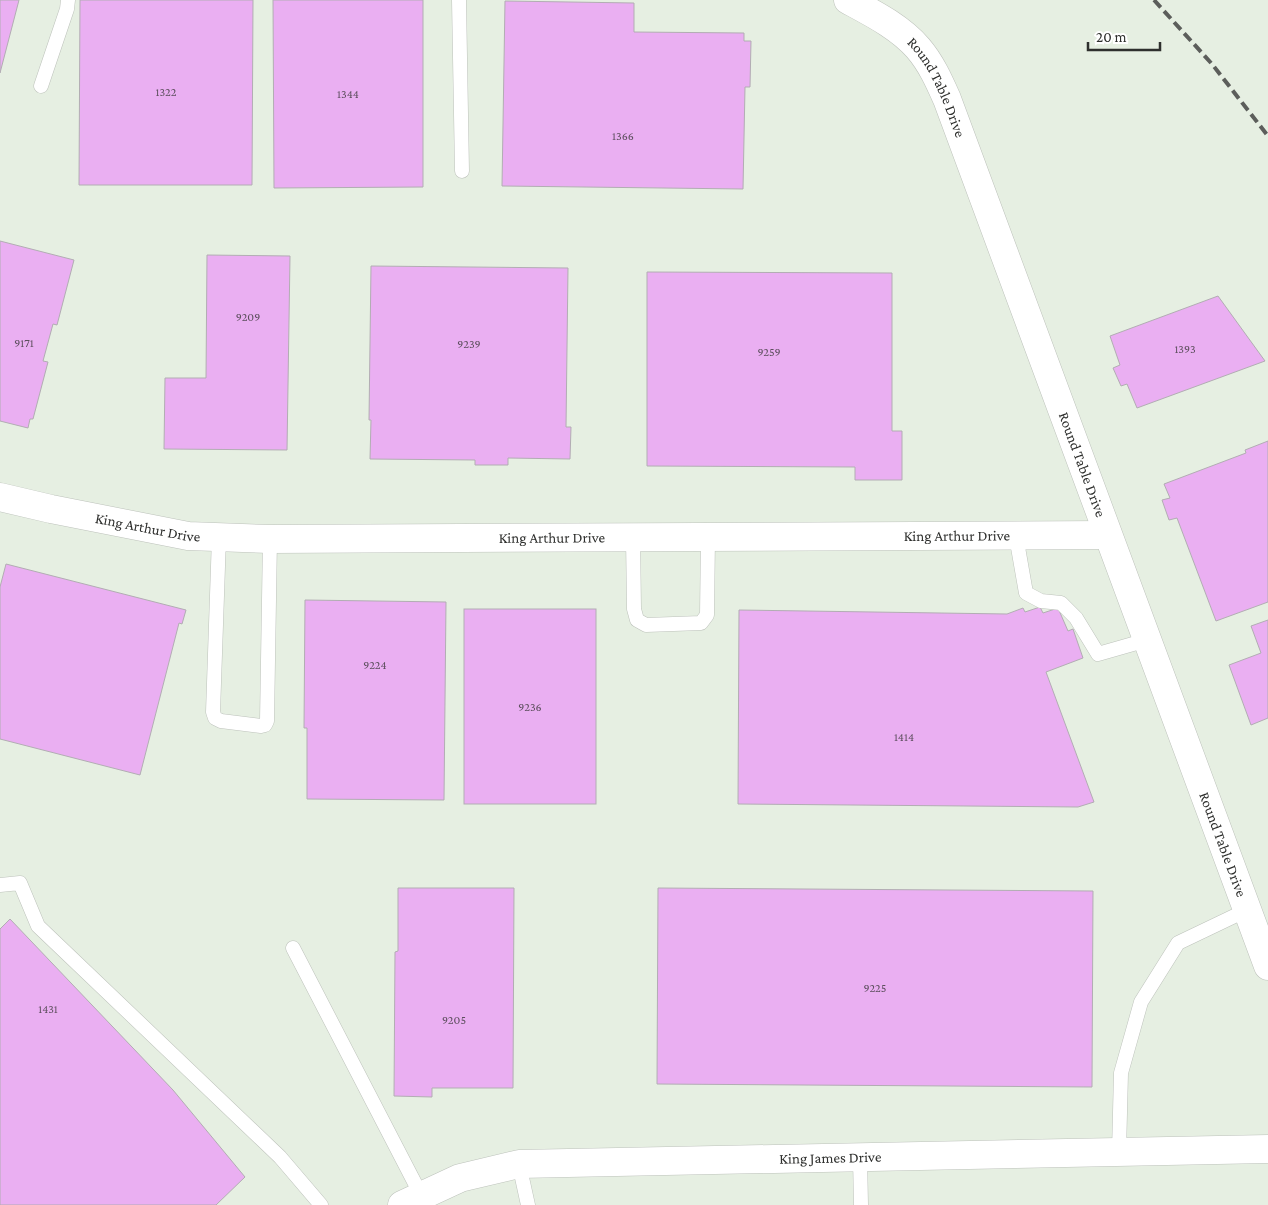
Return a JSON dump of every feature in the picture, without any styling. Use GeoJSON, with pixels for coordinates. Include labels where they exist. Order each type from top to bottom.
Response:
{"type":"FeatureCollection","features":[{"type":"Feature","properties":{"kind":"street","name":"Round Table Drive"},"geometry":{"type":"LineString","coordinates":[[855,2],[893,26],[918,47],[937,77],[947,99],[1268,966]]}},
{"type":"Feature","properties":{"kind":"street","name":"King Arthur Drive"},"geometry":{"type":"LineString","coordinates":[[0,497],[50,509],[188,536],[270,539],[1107,535]]}},
{"type":"Feature","properties":{"kind":"street","name":"King James Drive"},"geometry":{"type":"LineString","coordinates":[[411,1200],[460,1178],[519,1164],[1268,1149]]}},
{"type":"Feature","properties":{"kind":"lane"},"geometry":{"type":"LineString","coordinates":[[41,86],[67,10],[68,0]]}},
{"type":"Feature","properties":{"kind":"lane"},"geometry":{"type":"LineString","coordinates":[[459,0],[462,171]]}},
{"type":"Feature","properties":{"kind":"lane"},"geometry":{"type":"LineString","coordinates":[[1016,536],[1026,594],[1041,601],[1061,603],[1076,618],[1098,654],[1147,640]]}},
{"type":"Feature","properties":{"kind":"lane"},"geometry":{"type":"LineString","coordinates":[[219,537],[213,712],[215,718],[221,721],[261,726],[265,725],[267,721],[270,539]]}},
{"type":"Feature","properties":{"kind":"lane"},"geometry":{"type":"LineString","coordinates":[[633,537],[634,609],[638,620],[646,625],[700,623],[707,615],[708,537]]}},
{"type":"Feature","properties":{"kind":"lane"},"geometry":{"type":"LineString","coordinates":[[0,885],[20,883],[38,926],[280,1158],[321,1205]]}},
{"type":"Feature","properties":{"kind":"lane"},"geometry":{"type":"LineString","coordinates":[[1119,1152],[1121,1073],[1142,1002],[1178,943],[1247,910]]}},
{"type":"Feature","properties":{"kind":"lane"},"geometry":{"type":"LineString","coordinates":[[293,948],[411,1200]]}},
{"type":"Feature","properties":{"kind":"lane"},"geometry":{"type":"LineString","coordinates":[[860,1157],[861,1205]]}},
{"type":"Feature","properties":{"kind":"lane"},"geometry":{"type":"LineString","coordinates":[[519,1164],[528,1205]]}},
{"type":"Feature","properties":{"kind":"shaded area"},"geometry":{"type":"Polygon","coordinates":[[[0,0],[1268,0],[1268,1205],[0,1205],[0,0]]]}},
{"type":"Feature","properties":{"kind":"building"},"geometry":{"type":"Polygon","coordinates":[[[0,0],[19,0],[0,73],[0,0]]]}},
{"type":"Feature","properties":{"kind":"building"},"geometry":{"type":"Polygon","coordinates":[[[80,0],[253,0],[252,185],[79,185],[80,0]]]}},
{"type":"Feature","properties":{"kind":"building"},"geometry":{"type":"Polygon","coordinates":[[[273,0],[423,0],[423,187],[274,188],[273,0]]]}},
{"type":"Feature","properties":{"kind":"building"},"geometry":{"type":"Polygon","coordinates":[[[505,1],[634,3],[634,32],[744,33],[744,41],[751,41],[750,87],[745,87],[743,189],[502,186],[505,1]]]}},
{"type":"Feature","properties":{"kind":"building"},"geometry":{"type":"Polygon","coordinates":[[[0,241],[74,260],[57,325],[53,324],[43,361],[48,362],[33,419],[30,419],[28,428],[0,421],[0,241]]]}},
{"type":"Feature","properties":{"kind":"building"},"geometry":{"type":"Polygon","coordinates":[[[207,255],[290,256],[287,450],[164,449],[165,378],[206,378],[207,255]]]}},
{"type":"Feature","properties":{"kind":"building"},"geometry":{"type":"Polygon","coordinates":[[[371,266],[568,268],[566,427],[571,427],[570,459],[508,458],[508,465],[475,465],[475,460],[370,459],[371,266]]]}},
{"type":"Feature","properties":{"kind":"building"},"geometry":{"type":"Polygon","coordinates":[[[647,272],[892,273],[892,431],[902,431],[902,480],[855,480],[855,467],[647,466],[647,272]]]}},
{"type":"Feature","properties":{"kind":"building"},"geometry":{"type":"Polygon","coordinates":[[[1218,296],[1265,361],[1137,408],[1127,384],[1121,386],[1113,368],[1120,365],[1110,336],[1218,296]]]}},
{"type":"Feature","properties":{"kind":"building"},"geometry":{"type":"Polygon","coordinates":[[[1268,441],[1268,602],[1216,621],[1177,518],[1169,520],[1162,500],[1170,498],[1164,484],[1246,453],[1245,450],[1268,441]]]}},
{"type":"Feature","properties":{"kind":"building"},"geometry":{"type":"Polygon","coordinates":[[[6,564],[186,610],[182,624],[179,623],[140,775],[0,739],[0,587],[6,564]]]}},
{"type":"Feature","properties":{"kind":"building"},"geometry":{"type":"Polygon","coordinates":[[[305,600],[446,602],[444,800],[307,799],[307,728],[304,728],[305,600]]]}},
{"type":"Feature","properties":{"kind":"building"},"geometry":{"type":"Polygon","coordinates":[[[1040,607],[1043,613],[1058,608],[1068,631],[1073,629],[1083,658],[1046,672],[1094,802],[1078,807],[738,804],[739,610],[1007,614],[1023,608],[1025,612],[1040,607]]]}},
{"type":"Feature","properties":{"kind":"building"},"geometry":{"type":"Polygon","coordinates":[[[464,609],[596,609],[596,804],[464,804],[464,609]]]}},
{"type":"Feature","properties":{"kind":"building"},"geometry":{"type":"Polygon","coordinates":[[[1268,620],[1268,718],[1251,725],[1229,665],[1261,653],[1251,626],[1268,620]]]}},
{"type":"Feature","properties":{"kind":"building"},"geometry":{"type":"Polygon","coordinates":[[[398,888],[514,888],[513,1088],[432,1088],[432,1097],[394,1096],[395,952],[398,951],[398,888]]]}},
{"type":"Feature","properties":{"kind":"building"},"geometry":{"type":"Polygon","coordinates":[[[658,888],[1093,891],[1092,1087],[657,1084],[658,888]]]}},
{"type":"Feature","properties":{"kind":"building"},"geometry":{"type":"Polygon","coordinates":[[[10,919],[173,1090],[245,1177],[216,1205],[0,1205],[0,929],[10,919]]]}},
{"type":"Feature","properties":{"kind":"railway"},"geometry":{"type":"LineString","coordinates":[[1154,0],[1212,64],[1268,136]]}}]}
